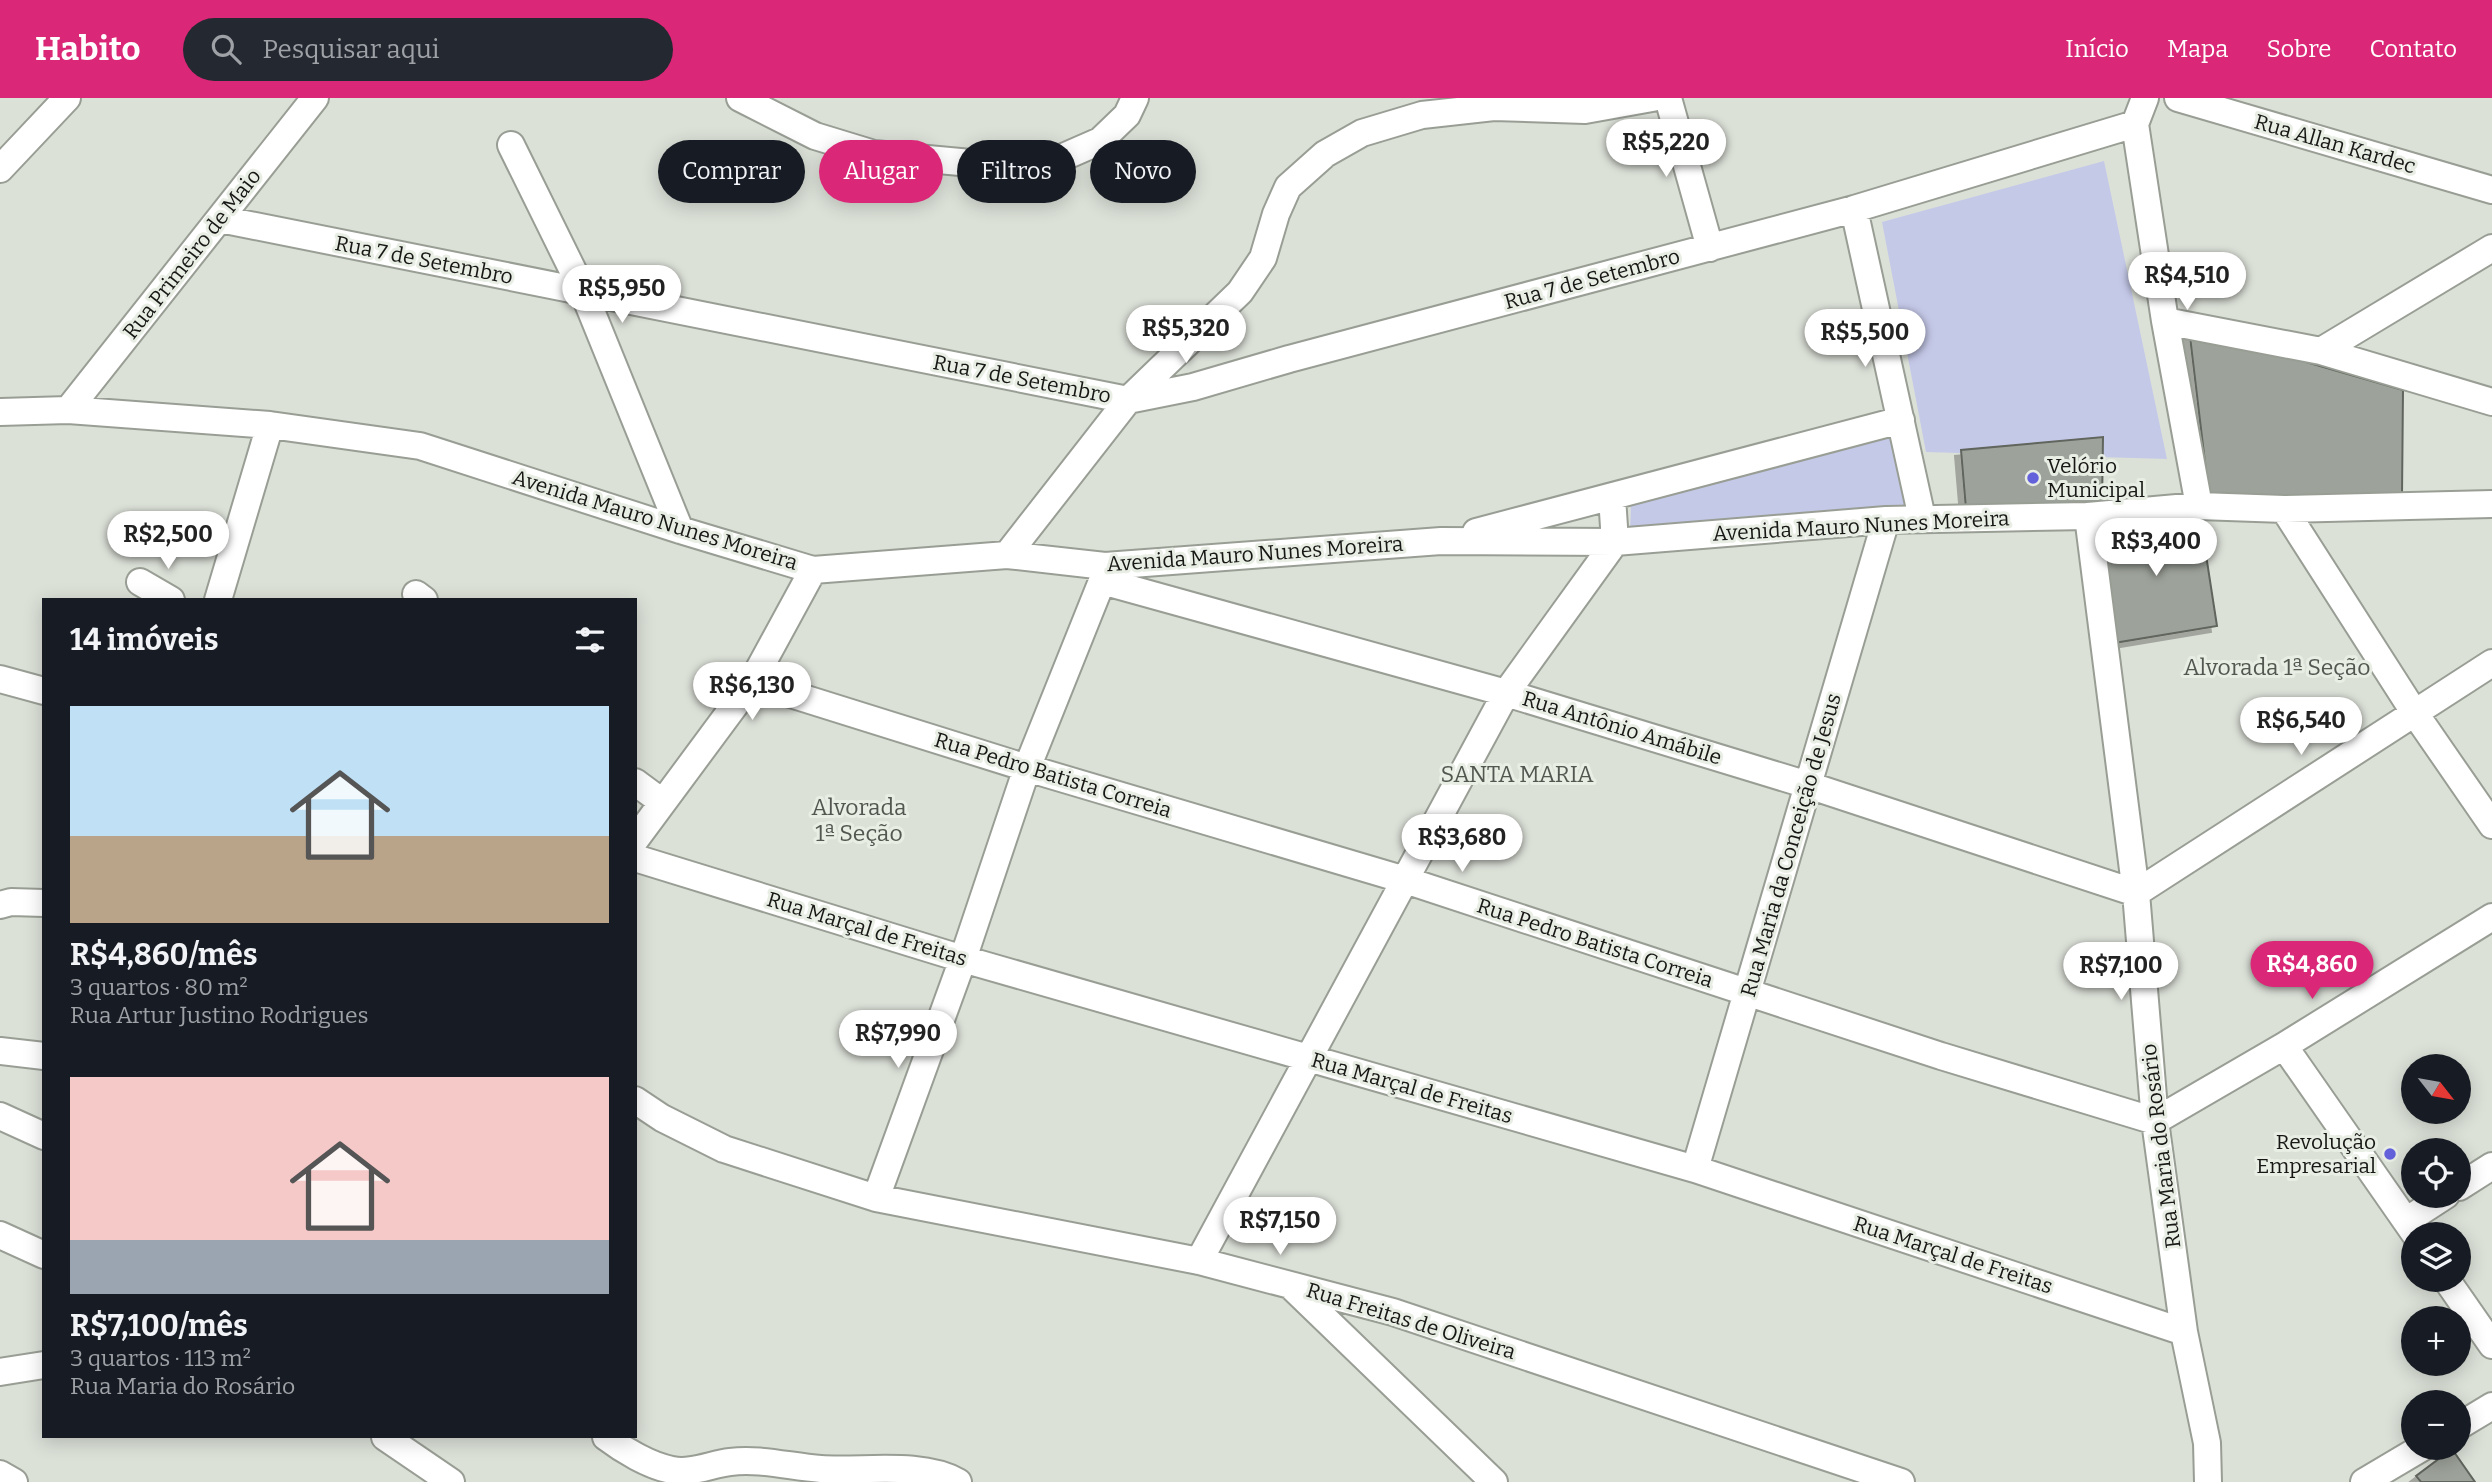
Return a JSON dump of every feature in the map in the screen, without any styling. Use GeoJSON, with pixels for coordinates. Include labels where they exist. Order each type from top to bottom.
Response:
{"type":"FeatureCollection","features":[{"type":"Feature","properties":{"kind":"street"},"geometry":{"type":"LineString","coordinates":[[0,169],[67,98]]}},
{"type":"Feature","properties":{"kind":"street","name":"Rua Primeiro de Maio"},"geometry":{"type":"LineString","coordinates":[[68,410],[315,98]]}},
{"type":"Feature","properties":{"kind":"street"},"geometry":{"type":"LineString","coordinates":[[740,98],[815,136],[874,154],[1036,169],[1100,141],[1127,115],[1135,98]]}},
{"type":"Feature","properties":{"kind":"street"},"geometry":{"type":"LineString","coordinates":[[1007,555],[1128,400],[1240,292],[1263,258],[1276,214],[1288,187],[1325,154],[1362,133],[1422,115],[1494,107],[1585,110],[1651,98]]}},
{"type":"Feature","properties":{"kind":"street"},"geometry":{"type":"LineString","coordinates":[[1668,98],[1710,248]]}},
{"type":"Feature","properties":{"kind":"street"},"geometry":{"type":"LineString","coordinates":[[2145,98],[2135,124],[2165,321],[2199,506]]}},
{"type":"Feature","properties":{"kind":"street","name":"Rua Allan Kardec"},"geometry":{"type":"LineString","coordinates":[[2178,98],[2492,190]]}},
{"type":"Feature","properties":{"kind":"street","name":"Rua 7 de Setembro"},"geometry":{"type":"LineString","coordinates":[[220,219],[1128,400],[1193,387],[1854,209],[2135,124]]}},
{"type":"Feature","properties":{"kind":"street"},"geometry":{"type":"LineString","coordinates":[[511,145],[583,292],[680,530]]}},
{"type":"Feature","properties":{"kind":"street"},"geometry":{"type":"LineString","coordinates":[[1854,209],[1922,518]]}},
{"type":"Feature","properties":{"kind":"street"},"geometry":{"type":"LineString","coordinates":[[2321,351],[2492,248]]}},
{"type":"Feature","properties":{"kind":"street"},"geometry":{"type":"LineString","coordinates":[[2165,321],[2321,351],[2492,402]]}},
{"type":"Feature","properties":{"kind":"street","name":"Avenida Mauro Nunes Moreira"},"geometry":{"type":"LineString","coordinates":[[0,412],[68,410],[270,425],[420,446],[813,570],[1007,555],[1104,574],[1441,541],[1615,542],[1886,520],[2088,516],[2199,506],[2284,509],[2492,504]]}},
{"type":"Feature","properties":{"kind":"street","name":"Avenida Mauro Nunes Moreira"},"geometry":{"type":"LineString","coordinates":[[1441,541],[1900,420]]}},
{"type":"Feature","properties":{"kind":"street"},"geometry":{"type":"LineString","coordinates":[[219,598],[270,425]]}},
{"type":"Feature","properties":{"kind":"street"},"geometry":{"type":"LineString","coordinates":[[1199,1261],[1506,693],[1615,542],[1612,497]]}},
{"type":"Feature","properties":{"kind":"street"},"geometry":{"type":"LineString","coordinates":[[2284,509],[2414,712],[2492,825]]}},
{"type":"Feature","properties":{"kind":"street","name":"Rua Maria do Rosário"},"geometry":{"type":"LineString","coordinates":[[2088,516],[2136,893],[2155,1121],[2184,1332],[2207,1443],[2208,1482]]}},
{"type":"Feature","properties":{"kind":"street","name":"Rua Maria da Conceição de Jesus"},"geometry":{"type":"LineString","coordinates":[[1695,1169],[1886,520]]}},
{"type":"Feature","properties":{"kind":"street"},"geometry":{"type":"LineString","coordinates":[[637,837],[752,682],[813,570]]}},
{"type":"Feature","properties":{"kind":"street"},"geometry":{"type":"LineString","coordinates":[[876,1198],[963,959],[1027,768],[1104,574]]}},
{"type":"Feature","properties":{"kind":"street","name":"Rua Antônio Amábile"},"geometry":{"type":"LineString","coordinates":[[1104,574],[1808,785],[2136,893]]}},
{"type":"Feature","properties":{"kind":"street"},"geometry":{"type":"LineString","coordinates":[[140,582],[168,598]]}},
{"type":"Feature","properties":{"kind":"street"},"geometry":{"type":"LineString","coordinates":[[2136,893],[2492,663]]}},
{"type":"Feature","properties":{"kind":"street"},"geometry":{"type":"LineString","coordinates":[[0,679],[42,690]]}},
{"type":"Feature","properties":{"kind":"street","name":"Rua Pedro Batista Correia"},"geometry":{"type":"LineString","coordinates":[[752,682],[1027,768],[1405,880],[1941,1056],[2155,1121]]}},
{"type":"Feature","properties":{"kind":"street"},"geometry":{"type":"LineString","coordinates":[[637,783],[662,802]]}},
{"type":"Feature","properties":{"kind":"street","name":"Rua Marçal de Freitas"},"geometry":{"type":"LineString","coordinates":[[637,859],[963,959],[1128,1004],[1695,1169],[2184,1332]]}},
{"type":"Feature","properties":{"kind":"street"},"geometry":{"type":"LineString","coordinates":[[0,905],[11,902],[42,903]]}},
{"type":"Feature","properties":{"kind":"street"},"geometry":{"type":"LineString","coordinates":[[2155,1121],[2284,1046],[2492,917]]}},
{"type":"Feature","properties":{"kind":"street"},"geometry":{"type":"LineString","coordinates":[[2284,1046],[2407,1222]]}},
{"type":"Feature","properties":{"kind":"street"},"geometry":{"type":"LineString","coordinates":[[0,1051],[42,1056]]}},
{"type":"Feature","properties":{"kind":"street","name":"Rua Freitas de Oliveira"},"geometry":{"type":"LineString","coordinates":[[637,1101],[662,1118],[723,1149],[876,1198],[1199,1261],[1393,1312],[1901,1482]]}},
{"type":"Feature","properties":{"kind":"street"},"geometry":{"type":"LineString","coordinates":[[0,1116],[42,1135]]}},
{"type":"Feature","properties":{"kind":"street"},"geometry":{"type":"LineString","coordinates":[[2471,1179],[2492,1166]]}},
{"type":"Feature","properties":{"kind":"street"},"geometry":{"type":"LineString","coordinates":[[2416,1222],[2431,1208]]}},
{"type":"Feature","properties":{"kind":"street"},"geometry":{"type":"LineString","coordinates":[[0,1235],[42,1254]]}},
{"type":"Feature","properties":{"kind":"street"},"geometry":{"type":"LineString","coordinates":[[1289,1284],[1494,1482]]}},
{"type":"Feature","properties":{"kind":"street"},"geometry":{"type":"LineString","coordinates":[[2455,1292],[2492,1345]]}},
{"type":"Feature","properties":{"kind":"street"},"geometry":{"type":"LineString","coordinates":[[0,1372],[42,1365]]}},
{"type":"Feature","properties":{"kind":"street"},"geometry":{"type":"LineString","coordinates":[[2471,1419],[2492,1406]]}},
{"type":"Feature","properties":{"kind":"street"},"geometry":{"type":"LineString","coordinates":[[387,1438],[451,1482]]}},
{"type":"Feature","properties":{"kind":"street"},"geometry":{"type":"LineString","coordinates":[[608,1438],[651,1462],[673,1470],[689,1470],[732,1461],[821,1469],[905,1470],[940,1475],[958,1482]]}},
{"type":"Feature","properties":{"kind":"street"},"geometry":{"type":"LineString","coordinates":[[2364,1482],[2401,1460]]}},
{"type":"Feature","properties":{"kind":"street"},"geometry":{"type":"LineString","coordinates":[[0,1474],[14,1482]]}},
{"type":"Feature","properties":{"kind":"shaded area"},"geometry":{"type":"Polygon","coordinates":[[[2104,161],[2167,459],[1926,452],[1882,222],[2104,161]]]}},
{"type":"Feature","properties":{"kind":"shaded area"},"geometry":{"type":"Polygon","coordinates":[[[1896,430],[1914,511],[1630,533],[1631,504],[1896,430]]]}},
{"type":"Feature","properties":{"kind":"building"},"geometry":{"type":"Polygon","coordinates":[[[2189,328],[2403,390],[2402,496],[2209,496],[2189,328]]]}},
{"type":"Feature","properties":{"kind":"building","name":"Velório Municipal"},"geometry":{"type":"Polygon","coordinates":[[[2103,437],[2102,506],[1966,509],[1961,450],[2103,437]]]}},
{"type":"Feature","properties":{"kind":"building"},"geometry":{"type":"Polygon","coordinates":[[[2200,516],[2217,626],[2114,643],[2097,526],[2200,516]]]}},
{"type":"Feature","properties":{"kind":"building"},"geometry":{"type":"Polygon","coordinates":[[[2437,1460],[2460,1460],[2475,1482],[2421,1482],[2416,1476],[2437,1460]]]}},
{"type":"Feature","properties":{"kind":"place","name":"Velório Municipal"},"geometry":{"type":"Point","coordinates":[2033,478]}},
{"type":"Feature","properties":{"kind":"place","name":"Revolução Empresarial"},"geometry":{"type":"Point","coordinates":[2390,1154]}},
{"type":"Feature","properties":{"kind":"district","name":"Alvorada 1ª Seção"},"geometry":{"type":"Point","coordinates":[2277,667]}},
{"type":"Feature","properties":{"kind":"district","name":"SANTA MARIA"},"geometry":{"type":"Point","coordinates":[1517,774]}},
{"type":"Feature","properties":{"kind":"district","name":"Alvorada 1ª Seção"},"geometry":{"type":"Point","coordinates":[859,820]}}]}
